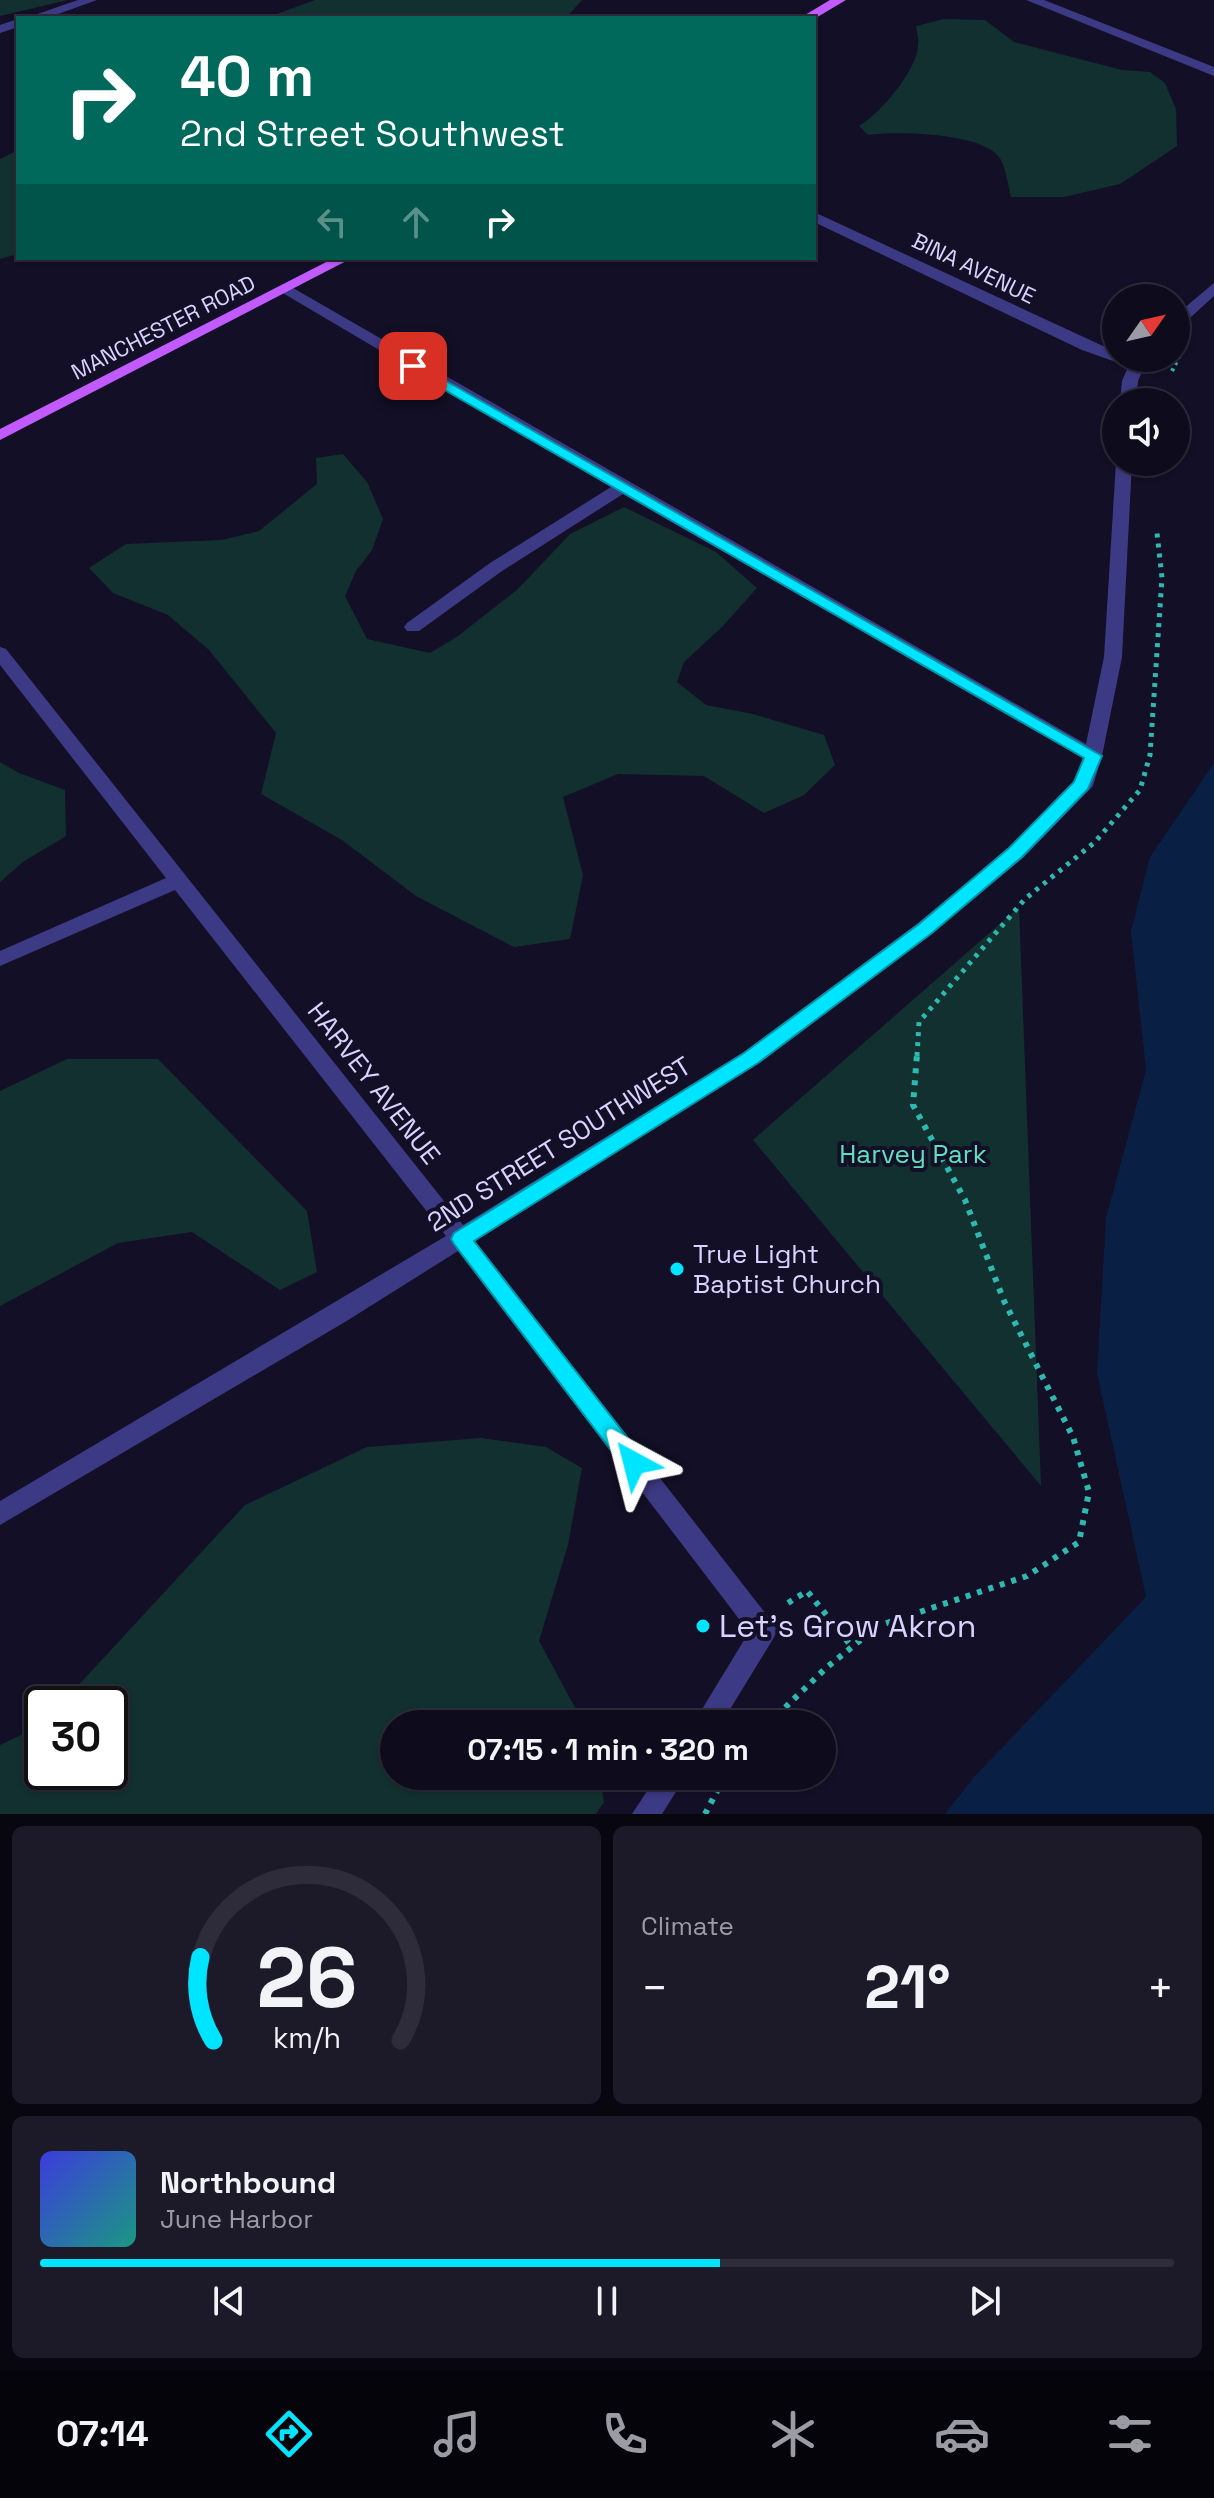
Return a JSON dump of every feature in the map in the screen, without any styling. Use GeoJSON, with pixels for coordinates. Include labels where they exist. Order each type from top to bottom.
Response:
{"type":"FeatureCollection","features":[{"type":"Feature","properties":{"kind":"main road"},"geometry":{"type":"LineString","coordinates":[[811,16],[840,0]]}},
{"type":"Feature","properties":{"kind":"main road","name":"MANCHESTER ROAD"},"geometry":{"type":"LineString","coordinates":[[0,435],[341,260]]}},
{"type":"Feature","properties":{"kind":"street"},"geometry":{"type":"LineString","coordinates":[[39,16],[91,0]]}},
{"type":"Feature","properties":{"kind":"street"},"geometry":{"type":"LineString","coordinates":[[1032,0],[1214,72]]}},
{"type":"Feature","properties":{"kind":"street","name":"BINA AVENUE"},"geometry":{"type":"LineString","coordinates":[[816,217],[1102,351]]}},
{"type":"Feature","properties":{"kind":"street"},"geometry":{"type":"LineString","coordinates":[[1190,310],[1214,288]]}},
{"type":"Feature","properties":{"kind":"street"},"geometry":{"type":"LineString","coordinates":[[286,289],[1093,756]]}},
{"type":"Feature","properties":{"kind":"street","name":"2ND STREET SOUTHWEST"},"geometry":{"type":"LineString","coordinates":[[0,1514],[337,1315],[751,1058],[925,928],[1016,853],[1082,785],[1093,756],[1113,657],[1123,476]]}},
{"type":"Feature","properties":{"kind":"street"},"geometry":{"type":"LineString","coordinates":[[413,627],[496,567],[624,486]]}},
{"type":"Feature","properties":{"kind":"street","name":"HARVEY AVENUE"},"geometry":{"type":"LineString","coordinates":[[0,653],[461,1239],[757,1623]]}},
{"type":"Feature","properties":{"kind":"street"},"geometry":{"type":"LineString","coordinates":[[0,959],[180,880]]}},
{"type":"Feature","properties":{"kind":"street"},"geometry":{"type":"LineString","coordinates":[[715,1710],[764,1631],[757,1623]]}},
{"type":"Feature","properties":{"kind":"street"},"geometry":{"type":"LineString","coordinates":[[646,1814],[663,1790]]}},
{"type":"Feature","properties":{"kind":"path"},"geometry":{"type":"LineString","coordinates":[[783,1710],[878,1626],[1027,1576],[1079,1542],[1089,1492],[1073,1437],[1004,1301],[965,1200]]}},
{"type":"Feature","properties":{"kind":"path"},"geometry":{"type":"LineString","coordinates":[[757,1623],[807,1591],[852,1647]]}},
{"type":"Feature","properties":{"kind":"path"},"geometry":{"type":"LineString","coordinates":[[705,1814],[718,1790]]}},
{"type":"Feature","properties":{"kind":"green space"},"geometry":{"type":"Polygon","coordinates":[[[0,0],[68,0],[0,16],[0,0]]]}},
{"type":"Feature","properties":{"kind":"green space"},"geometry":{"type":"Polygon","coordinates":[[[315,0],[582,0],[568,16],[271,16],[315,0]]]}},
{"type":"Feature","properties":{"kind":"green space"},"geometry":{"type":"Polygon","coordinates":[[[944,19],[985,20],[1014,42],[1122,70],[1150,72],[1165,83],[1176,109],[1177,146],[1120,184],[1064,197],[1011,197],[1001,160],[978,144],[918,134],[868,135],[859,126],[886,102],[904,79],[916,56],[916,26],[944,19]]]}},
{"type":"Feature","properties":{"kind":"green space"},"geometry":{"type":"Polygon","coordinates":[[[16,151],[16,255],[0,259],[0,159],[16,151]]]}},
{"type":"Feature","properties":{"kind":"green space"},"geometry":{"type":"Polygon","coordinates":[[[343,454],[367,482],[383,519],[372,550],[356,571],[345,596],[367,639],[430,653],[458,636],[518,589],[570,534],[624,507],[716,552],[757,588],[722,627],[684,662],[677,682],[706,705],[753,714],[824,735],[835,765],[804,795],[764,813],[704,776],[618,774],[563,797],[583,875],[570,939],[514,947],[416,896],[342,840],[261,794],[276,733],[209,650],[168,615],[113,593],[89,568],[126,544],[222,540],[259,531],[317,484],[316,458],[343,454]]]}},
{"type":"Feature","properties":{"kind":"green space"},"geometry":{"type":"Polygon","coordinates":[[[0,762],[19,773],[65,790],[66,836],[23,862],[0,882],[0,762]]]}},
{"type":"Feature","properties":{"kind":"green space","name":"Harvey Park"},"geometry":{"type":"Polygon","coordinates":[[[1019,907],[1041,1486],[753,1140],[1019,907]]]}},
{"type":"Feature","properties":{"kind":"green space"},"geometry":{"type":"Polygon","coordinates":[[[67,1059],[158,1059],[307,1211],[317,1272],[280,1290],[192,1232],[118,1243],[0,1306],[0,1091],[67,1059]]]}},
{"type":"Feature","properties":{"kind":"green space"},"geometry":{"type":"Polygon","coordinates":[[[481,1438],[546,1447],[582,1468],[568,1545],[539,1641],[576,1710],[380,1710],[380,1790],[602,1790],[604,1802],[596,1814],[0,1814],[0,1745],[24,1734],[24,1790],[128,1790],[128,1686],[78,1686],[245,1505],[367,1447],[481,1438]]]}},
{"type":"Feature","properties":{"kind":"water"},"geometry":{"type":"Polygon","coordinates":[[[1214,763],[1214,1814],[945,1814],[974,1777],[1146,1597],[1097,1373],[1106,1218],[1146,1070],[1131,931],[1150,857],[1214,763]]]}},
{"type":"Feature","properties":{"kind":"place","name":"True Light Baptist Church"},"geometry":{"type":"Point","coordinates":[677,1269]}},
{"type":"Feature","properties":{"kind":"place","name":"Let's Grow Akron"},"geometry":{"type":"Point","coordinates":[703,1626]}},
{"type":"Feature","properties":{"kind":"route"},"geometry":{"type":"LineString","coordinates":[[413,366],[1093,756],[1086,781],[1016,853],[925,928],[751,1058],[461,1239],[634,1463]]}}]}
